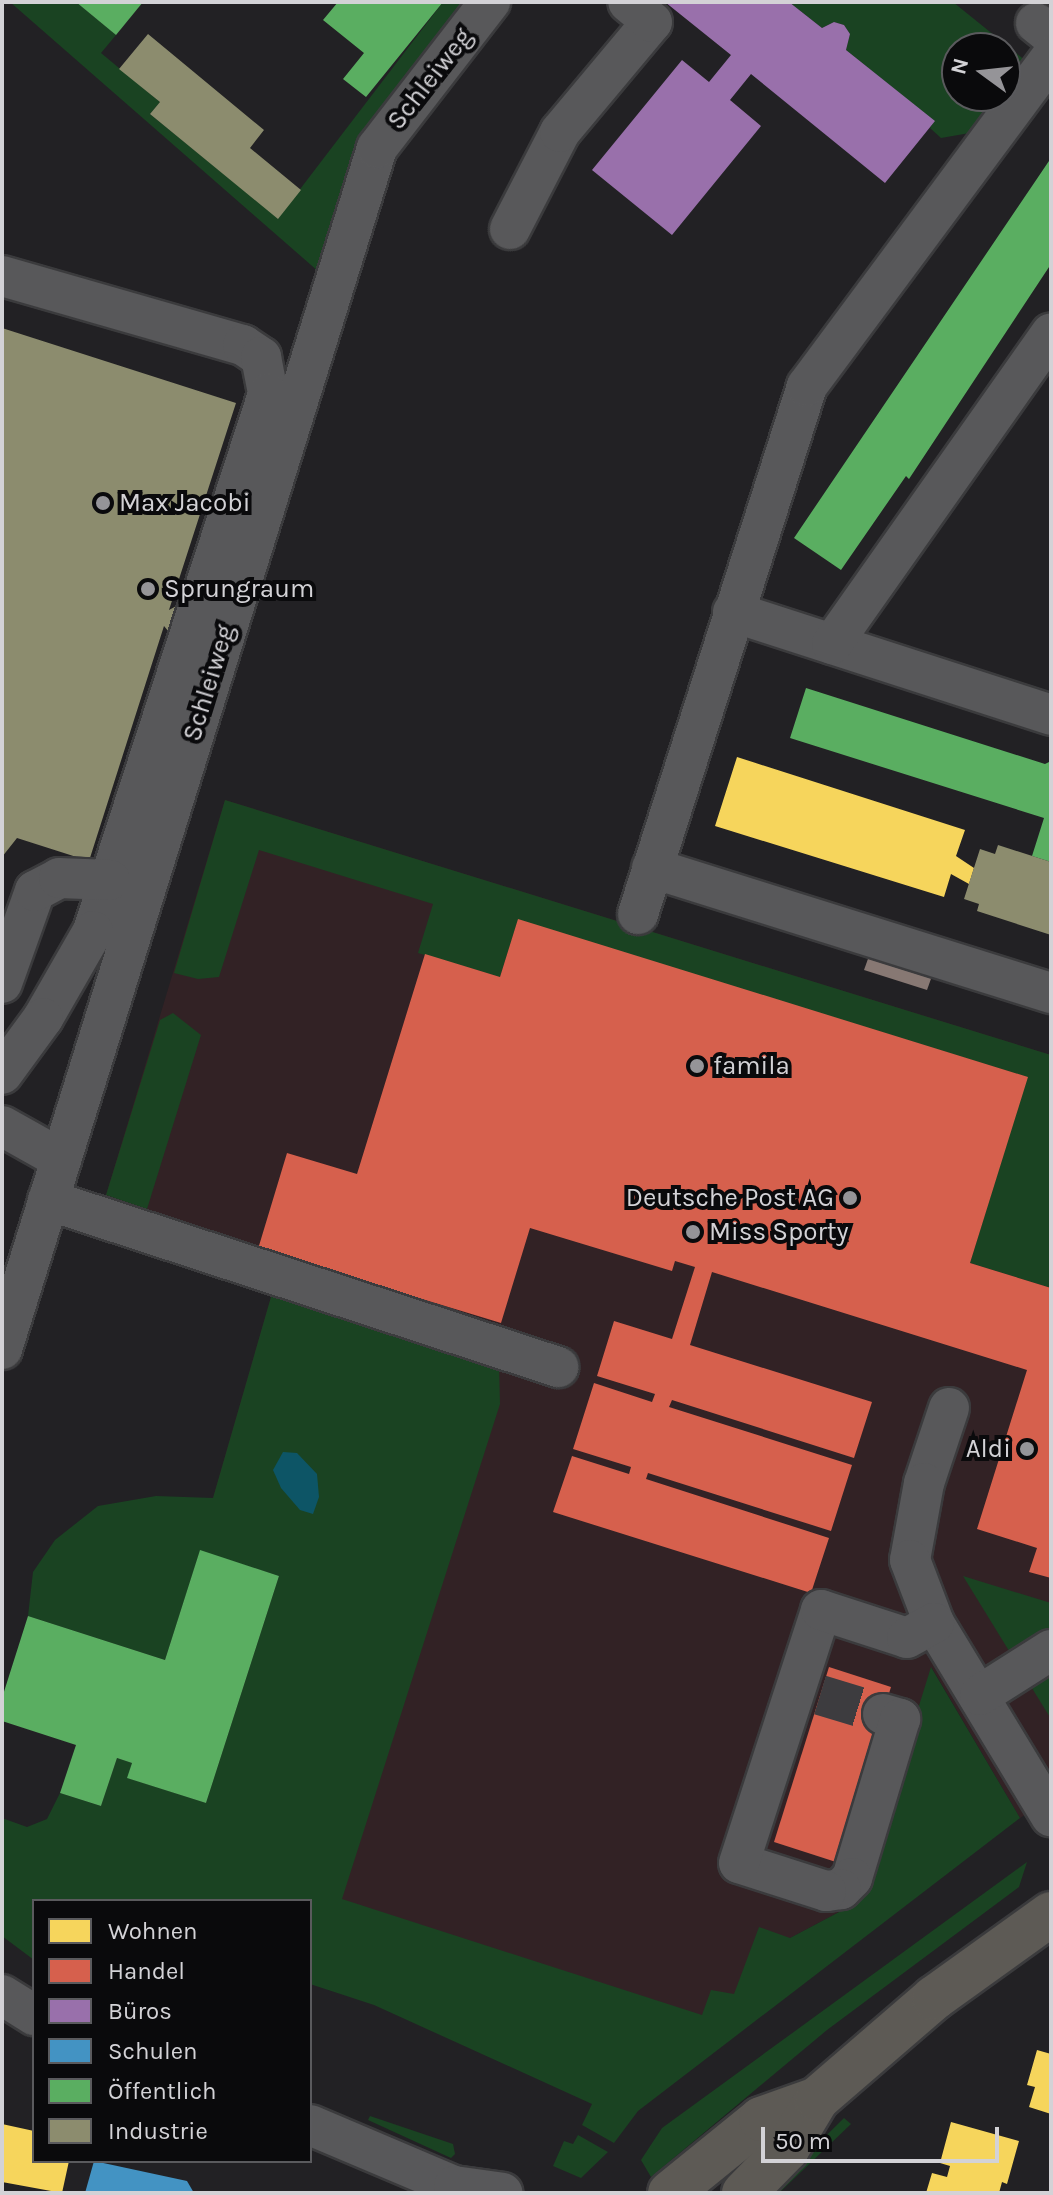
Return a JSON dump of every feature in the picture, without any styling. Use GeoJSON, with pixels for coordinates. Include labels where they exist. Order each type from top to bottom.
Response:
{"type":"FeatureCollection","features":[{"type":"Feature","properties":{"kind":"main road"},"geometry":{"type":"LineString","coordinates":[[744,2193],[787,2149],[817,2099],[934,1998],[1051,1914]]}},
{"type":"Feature","properties":{"kind":"main road"},"geometry":{"type":"LineString","coordinates":[[670,2193],[761,2119],[817,2099]]}},
{"type":"Feature","properties":{"kind":"street","name":"Schleiweg"},"geometry":{"type":"LineString","coordinates":[[2,1349],[377,148],[490,2]]}},
{"type":"Feature","properties":{"kind":"street"},"geometry":{"type":"LineString","coordinates":[[510,229],[560,132],[652,22],[628,2]]}},
{"type":"Feature","properties":{"kind":"street"},"geometry":{"type":"LineString","coordinates":[[638,914],[807,386],[1046,39]]}},
{"type":"Feature","properties":{"kind":"street"},"geometry":{"type":"LineString","coordinates":[[2,276],[243,345],[261,357],[268,394],[93,931],[5,1062]]}},
{"type":"Feature","properties":{"kind":"street"},"geometry":{"type":"LineString","coordinates":[[832,644],[1051,333]]}},
{"type":"Feature","properties":{"kind":"street"},"geometry":{"type":"LineString","coordinates":[[733,612],[1051,715]]}},
{"type":"Feature","properties":{"kind":"street"},"geometry":{"type":"LineString","coordinates":[[652,868],[1051,993]]}},
{"type":"Feature","properties":{"kind":"street"},"geometry":{"type":"LineString","coordinates":[[2,983],[35,891],[59,878],[110,880]]}},
{"type":"Feature","properties":{"kind":"street"},"geometry":{"type":"LineString","coordinates":[[2,1126],[61,1159]]}},
{"type":"Feature","properties":{"kind":"street"},"geometry":{"type":"LineString","coordinates":[[48,1200],[558,1367]]}},
{"type":"Feature","properties":{"kind":"street"},"geometry":{"type":"LineString","coordinates":[[949,1408],[924,1483],[910,1560],[934,1623],[1051,1816]]}},
{"type":"Feature","properties":{"kind":"street"},"geometry":{"type":"LineString","coordinates":[[883,1714],[900,1719],[852,1878],[841,1889],[826,1891],[739,1863],[809,1692],[821,1610],[907,1638],[934,1623]]}},
{"type":"Feature","properties":{"kind":"street"},"geometry":{"type":"LineString","coordinates":[[980,1695],[1051,1650]]}},
{"type":"Feature","properties":{"kind":"street"},"geometry":{"type":"LineString","coordinates":[[2,1995],[32,2014]]}},
{"type":"Feature","properties":{"kind":"street"},"geometry":{"type":"LineString","coordinates":[[312,2126],[456,2189],[503,2193]]}},
{"type":"Feature","properties":{"kind":"shaded area"},"geometry":{"type":"Polygon","coordinates":[[[225,800],[1051,1055],[1051,1799],[1020,1818],[932,1668],[858,1902],[790,1938],[705,2043],[312,1902],[375,1583],[213,1498],[273,1290],[99,1233],[106,1195],[225,800]]]}},
{"type":"Feature","properties":{"kind":"green space"},"geometry":{"type":"Polygon","coordinates":[[[10,2],[76,2],[116,35],[101,53],[160,102],[150,114],[278,218],[443,2],[464,2],[367,127],[319,272],[10,2]]]}},
{"type":"Feature","properties":{"kind":"green space"},"geometry":{"type":"Polygon","coordinates":[[[789,2],[953,2],[990,32],[941,32],[941,112],[995,112],[981,131],[941,138],[930,128],[934,121],[846,50],[850,34],[844,25],[834,22],[822,28],[789,2]]]}},
{"type":"Feature","properties":{"kind":"green space"},"geometry":{"type":"Polygon","coordinates":[[[1021,57],[1031,65],[1021,78],[1021,57]]]}},
{"type":"Feature","properties":{"kind":"green space"},"geometry":{"type":"Polygon","coordinates":[[[225,800],[1051,1055],[1051,1288],[970,1263],[1027,1077],[518,920],[500,977],[418,953],[433,904],[259,850],[219,977],[198,979],[174,973],[225,800]]]}},
{"type":"Feature","properties":{"kind":"green space"},"geometry":{"type":"Polygon","coordinates":[[[173,1013],[201,1035],[147,1209],[106,1195],[160,1020],[173,1013]]]}},
{"type":"Feature","properties":{"kind":"green space"},"geometry":{"type":"Polygon","coordinates":[[[273,1290],[499,1363],[500,1404],[342,1899],[702,2015],[711,1990],[734,1994],[759,1927],[790,1938],[858,1902],[931,1667],[1020,1818],[638,2111],[614,2143],[582,2125],[592,2104],[374,2005],[312,1985],[312,1899],[32,1899],[32,1958],[2,1936],[2,1818],[27,1827],[47,1819],[60,1793],[101,1806],[117,1758],[132,1763],[128,1778],[206,1803],[279,1576],[200,1551],[165,1660],[28,1616],[33,1572],[55,1540],[98,1506],[156,1496],[213,1498],[273,1290]]]}},
{"type":"Feature","properties":{"kind":"green space"},"geometry":{"type":"Polygon","coordinates":[[[963,1576],[1051,1603],[1051,1719],[963,1576]]]}},
{"type":"Feature","properties":{"kind":"green space"},"geometry":{"type":"Polygon","coordinates":[[[1027,1862],[1019,1887],[827,2030],[651,2177],[641,2160],[662,2128],[1027,1862]]]}},
{"type":"Feature","properties":{"kind":"green space"},"geometry":{"type":"Polygon","coordinates":[[[370,2116],[453,2144],[455,2154],[451,2158],[368,2120],[370,2116]]]}},
{"type":"Feature","properties":{"kind":"green space"},"geometry":{"type":"Polygon","coordinates":[[[844,2118],[851,2124],[779,2193],[768,2193],[844,2118]]]}},
{"type":"Feature","properties":{"kind":"green space"},"geometry":{"type":"Polygon","coordinates":[[[578,2135],[608,2152],[581,2178],[553,2166],[564,2141],[573,2144],[578,2135]]]}},
{"type":"Feature","properties":{"kind":"water"},"geometry":{"type":"Polygon","coordinates":[[[283,1452],[297,1453],[317,1474],[319,1497],[313,1514],[300,1510],[281,1488],[273,1470],[283,1452]]]}},
{"type":"Feature","properties":{"kind":"building: Wohnen"},"geometry":{"type":"Polygon","coordinates":[[[737,757],[965,830],[956,856],[974,868],[969,884],[951,874],[944,897],[715,826],[737,757]]]}},
{"type":"Feature","properties":{"kind":"building: Wohnen"},"geometry":{"type":"Polygon","coordinates":[[[1037,2050],[1051,2054],[1051,2114],[1029,2107],[1035,2087],[1027,2085],[1037,2050]]]}},
{"type":"Feature","properties":{"kind":"building: Wohnen"},"geometry":{"type":"Polygon","coordinates":[[[951,2122],[1019,2141],[1007,2184],[1002,2182],[999,2193],[926,2193],[932,2173],[947,2177],[950,2166],[940,2163],[951,2122]]]}},
{"type":"Feature","properties":{"kind":"building: Wohnen"},"geometry":{"type":"Polygon","coordinates":[[[2,2124],[32,2131],[32,2163],[69,2163],[62,2193],[2,2182],[2,2124]]]}},
{"type":"Feature","properties":{"kind":"building: Handel"},"geometry":{"type":"Polygon","coordinates":[[[518,919],[1028,1077],[970,1263],[1051,1288],[1051,1578],[1029,1572],[1037,1548],[977,1529],[1027,1370],[712,1272],[690,1345],[872,1402],[854,1458],[672,1400],[669,1407],[852,1465],[831,1531],[648,1473],[646,1479],[829,1538],[811,1593],[553,1512],[572,1456],[629,1474],[631,1467],[573,1449],[594,1383],[652,1402],[655,1394],[597,1376],[614,1321],[672,1339],[695,1267],[675,1261],[672,1271],[530,1228],[501,1323],[258,1249],[287,1153],[357,1174],[425,954],[500,977],[518,919]]]}},
{"type":"Feature","properties":{"kind":"building: Handel"},"geometry":{"type":"Polygon","coordinates":[[[829,1667],[891,1687],[836,1862],[774,1842],[829,1667]]]}},
{"type":"Feature","properties":{"kind":"building: Büros"},"geometry":{"type":"Polygon","coordinates":[[[665,2],[789,2],[822,28],[834,22],[844,25],[850,34],[846,50],[935,121],[885,183],[751,74],[730,100],[761,126],[672,235],[592,170],[682,60],[709,82],[731,55],[665,2]]]}},
{"type":"Feature","properties":{"kind":"building: Schulen"},"geometry":{"type":"Polygon","coordinates":[[[93,2163],[103,2163],[187,2181],[194,2193],[85,2193],[93,2163]]]}},
{"type":"Feature","properties":{"kind":"building: Öffentlich"},"geometry":{"type":"Polygon","coordinates":[[[76,2],[143,2],[116,35],[76,2]]]}},
{"type":"Feature","properties":{"kind":"building: Öffentlich"},"geometry":{"type":"Polygon","coordinates":[[[338,2],[443,2],[366,97],[343,79],[364,53],[323,20],[338,2]]]}},
{"type":"Feature","properties":{"kind":"building: Öffentlich"},"geometry":{"type":"Polygon","coordinates":[[[1051,158],[1051,264],[909,479],[906,476],[841,570],[794,538],[1051,158]]]}},
{"type":"Feature","properties":{"kind":"building: Öffentlich"},"geometry":{"type":"Polygon","coordinates":[[[806,688],[1045,764],[1051,761],[1051,862],[1032,856],[1044,818],[790,738],[806,688]]]}},
{"type":"Feature","properties":{"kind":"building: Öffentlich"},"geometry":{"type":"Polygon","coordinates":[[[200,1550],[279,1576],[206,1803],[127,1778],[132,1763],[117,1758],[101,1806],[60,1793],[76,1745],[2,1721],[2,1698],[28,1616],[165,1660],[200,1550]]]}},
{"type":"Feature","properties":{"kind":"building: Industrie"},"geometry":{"type":"Polygon","coordinates":[[[148,34],[264,130],[250,148],[301,190],[278,219],[150,114],[160,102],[119,69],[148,34]]]}},
{"type":"Feature","properties":{"kind":"building: Industrie","name":"Max Jacobi"},"geometry":{"type":"Polygon","coordinates":[[[2,328],[236,403],[169,610],[180,604],[190,621],[169,632],[164,626],[89,861],[17,838],[2,857],[2,328]]]}},
{"type":"Feature","properties":{"kind":"building: Industrie"},"geometry":{"type":"Polygon","coordinates":[[[998,845],[1051,862],[1051,935],[977,911],[979,904],[964,899],[980,849],[995,854],[998,845]]]}},
{"type":"Feature","properties":{"kind":"building: Sonstige"},"geometry":{"type":"Polygon","coordinates":[[[869,956],[932,976],[927,990],[864,970],[869,956]]]}},
{"type":"Feature","properties":{"kind":"tunnel"},"geometry":{"type":"LineString","coordinates":[[820,1695],[883,1714]]}},
{"type":"Feature","properties":{"kind":"place","name":"Max Jacobi"},"geometry":{"type":"Point","coordinates":[103,503]}},
{"type":"Feature","properties":{"kind":"place","name":"Sprungraum"},"geometry":{"type":"Point","coordinates":[148,589]}},
{"type":"Feature","properties":{"kind":"place","name":"famila"},"geometry":{"type":"Point","coordinates":[697,1066]}},
{"type":"Feature","properties":{"kind":"place","name":"Deutsche Post AG"},"geometry":{"type":"Point","coordinates":[850,1198]}},
{"type":"Feature","properties":{"kind":"place","name":"Miss Sporty"},"geometry":{"type":"Point","coordinates":[693,1232]}},
{"type":"Feature","properties":{"kind":"place","name":"Aldi"},"geometry":{"type":"Point","coordinates":[1027,1449]}}]}
